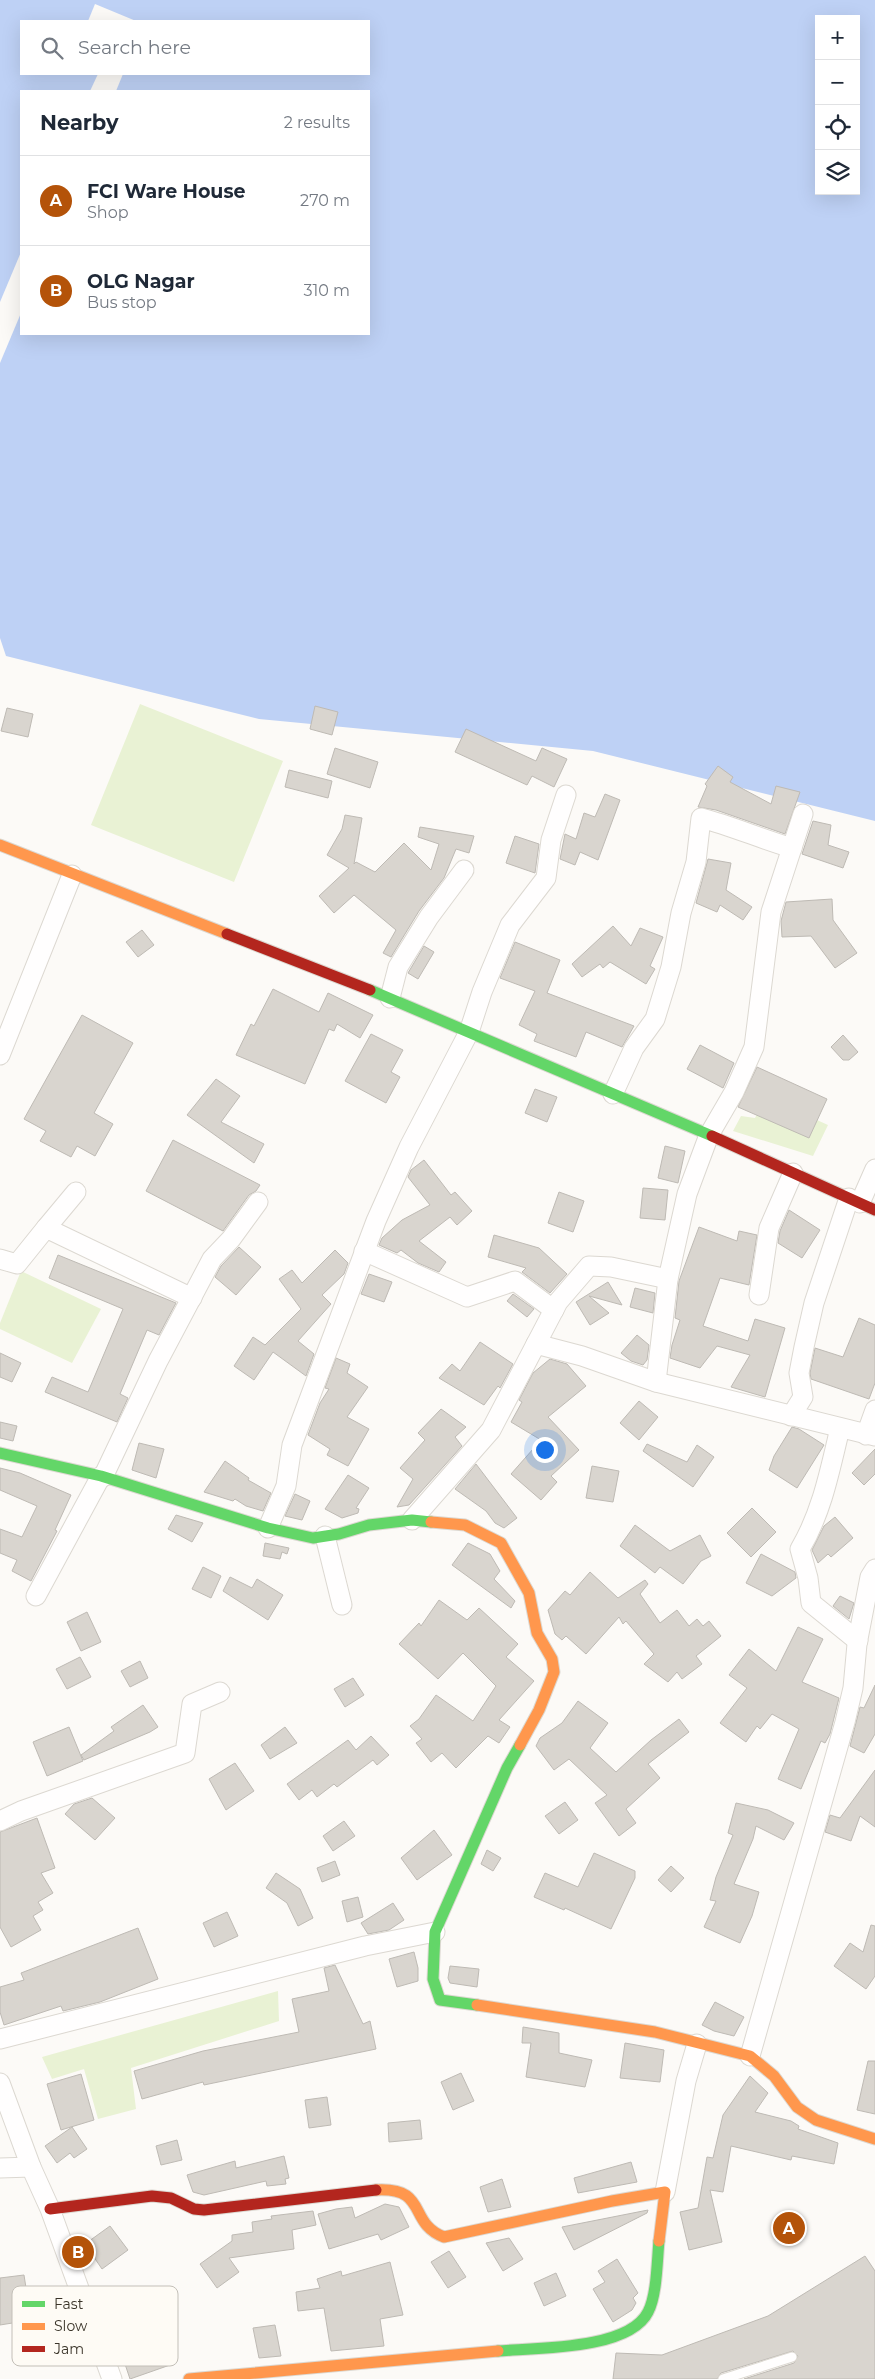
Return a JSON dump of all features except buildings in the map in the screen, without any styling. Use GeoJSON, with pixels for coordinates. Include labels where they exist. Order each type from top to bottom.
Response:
{"type":"FeatureCollection","features":[{"type":"Feature","properties":{"kind":"street"},"geometry":{"type":"LineString","coordinates":[[268,1528],[286,1486],[292,1445],[364,1251],[409,1147],[469,1032],[482,992],[510,925],[546,878],[551,840],[566,795]]}},
{"type":"Feature","properties":{"kind":"street"},"geometry":{"type":"LineString","coordinates":[[656,1382],[668,1279],[687,1194],[709,1135],[734,1092],[754,1047],[771,912],[804,814]]}},
{"type":"Feature","properties":{"kind":"street"},"geometry":{"type":"LineString","coordinates":[[613,1094],[634,1048],[655,1018],[669,975],[681,913],[696,862],[701,818],[733,826],[763,840],[792,848]]}},
{"type":"Feature","properties":{"kind":"street"},"geometry":{"type":"LineString","coordinates":[[0,846],[335,975],[709,1135],[862,1203]]}},
{"type":"Feature","properties":{"kind":"street"},"geometry":{"type":"LineString","coordinates":[[390,998],[398,967],[429,917],[464,870]]}},
{"type":"Feature","properties":{"kind":"street"},"geometry":{"type":"LineString","coordinates":[[0,1055],[72,875]]}},
{"type":"Feature","properties":{"kind":"street"},"geometry":{"type":"LineString","coordinates":[[791,1416],[803,1397],[800,1373],[814,1303],[862,1203],[875,1169]]}},
{"type":"Feature","properties":{"kind":"street"},"geometry":{"type":"LineString","coordinates":[[759,1294],[770,1228],[793,1173]]}},
{"type":"Feature","properties":{"kind":"street"},"geometry":{"type":"LineString","coordinates":[[0,1259],[17,1264],[76,1192]]}},
{"type":"Feature","properties":{"kind":"street"},"geometry":{"type":"LineString","coordinates":[[36,1596],[102,1477],[158,1361],[212,1259],[231,1239],[258,1202]]}},
{"type":"Feature","properties":{"kind":"street"},"geometry":{"type":"LineString","coordinates":[[46,1228],[192,1298]]}},
{"type":"Feature","properties":{"kind":"street"},"geometry":{"type":"LineString","coordinates":[[364,1251],[467,1297],[515,1281],[554,1310]]}},
{"type":"Feature","properties":{"kind":"street"},"geometry":{"type":"LineString","coordinates":[[412,1520],[491,1430],[554,1310],[589,1266],[611,1267],[668,1279]]}},
{"type":"Feature","properties":{"kind":"street"},"geometry":{"type":"LineString","coordinates":[[536,1344],[582,1356],[656,1382],[871,1435],[875,1410]]}},
{"type":"Feature","properties":{"kind":"street"},"geometry":{"type":"LineString","coordinates":[[840,1428],[822,1501],[812,1529],[800,1550],[808,1578],[811,1602],[858,1641]]}},
{"type":"Feature","properties":{"kind":"street"},"geometry":{"type":"LineString","coordinates":[[0,1453],[102,1477],[268,1528],[313,1538],[369,1526],[412,1520],[465,1525],[501,1543],[528,1593],[537,1633],[552,1658],[554,1672],[539,1710],[507,1768],[435,1932],[433,1980],[440,2000],[655,2032],[750,2056],[774,2076],[796,2107],[816,2120],[875,2138]]}},
{"type":"Feature","properties":{"kind":"street"},"geometry":{"type":"LineString","coordinates":[[325,1536],[342,1605]]}},
{"type":"Feature","properties":{"kind":"street"},"geometry":{"type":"LineString","coordinates":[[750,2056],[845,1722],[853,1688],[858,1641],[870,1578],[875,1568]]}},
{"type":"Feature","properties":{"kind":"street"},"geometry":{"type":"LineString","coordinates":[[0,1821],[21,1811],[185,1753],[192,1704],[220,1692]]}},
{"type":"Feature","properties":{"kind":"street"},"geometry":{"type":"LineString","coordinates":[[0,2039],[365,1946],[435,1932]]}},
{"type":"Feature","properties":{"kind":"street"},"geometry":{"type":"LineString","coordinates":[[189,2379],[600,2342],[623,2335],[648,2317],[652,2303],[664,2192],[686,2081],[697,2044]]}},
{"type":"Feature","properties":{"kind":"street"},"geometry":{"type":"LineString","coordinates":[[0,2083],[78,2286]]}},
{"type":"Feature","properties":{"kind":"street"},"geometry":{"type":"LineString","coordinates":[[0,2168],[31,2167]]}},
{"type":"Feature","properties":{"kind":"street"},"geometry":{"type":"LineString","coordinates":[[50,2209],[152,2196],[171,2198],[194,2209],[204,2210],[303,2196],[390,2190],[409,2195],[427,2229],[433,2234],[444,2237],[612,2200],[664,2192]]}},
{"type":"Feature","properties":{"kind":"street"},"geometry":{"type":"LineString","coordinates":[[107,2366],[112,2379]]}},
{"type":"Feature","properties":{"kind":"lane"},"geometry":{"type":"LineString","coordinates":[[723,2379],[792,2357]]}},
{"type":"Feature","properties":{"kind":"green space"},"geometry":{"type":"Polygon","coordinates":[[[140,704],[283,761],[234,882],[91,825],[140,704]]]}},
{"type":"Feature","properties":{"kind":"green space"},"geometry":{"type":"Polygon","coordinates":[[[766,1097],[828,1125],[813,1156],[733,1131],[741,1116],[755,1118],[766,1097]]]}},
{"type":"Feature","properties":{"kind":"green space"},"geometry":{"type":"Polygon","coordinates":[[[21,1271],[101,1309],[72,1363],[0,1329],[0,1323],[21,1271]]]}},
{"type":"Feature","properties":{"kind":"green space"},"geometry":{"type":"Polygon","coordinates":[[[278,1991],[279,2021],[131,2068],[136,2109],[98,2119],[84,2069],[52,2079],[42,2057],[278,1991]]]}},
{"type":"Feature","properties":{"kind":"water"},"geometry":{"type":"Polygon","coordinates":[[[0,0],[875,0],[875,821],[593,751],[259,719],[6,656],[0,638],[0,0]]]}},
{"type":"Feature","properties":{"kind":"pier"},"geometry":{"type":"Polygon","coordinates":[[[95,4],[134,20],[88,20],[95,4]]]}},
{"type":"Feature","properties":{"kind":"pier"},"geometry":{"type":"Polygon","coordinates":[[[98,75],[123,75],[116,90],[90,90],[98,75]]]}},
{"type":"Feature","properties":{"kind":"pier"},"geometry":{"type":"Polygon","coordinates":[[[20,254],[20,315],[0,363],[0,302],[20,254]]]}},
{"type":"Feature","properties":{"kind":"traffic: fast"},"geometry":{"type":"LineString","coordinates":[[370,990],[712,1136]]}},
{"type":"Feature","properties":{"kind":"traffic: fast"},"geometry":{"type":"LineString","coordinates":[[0,1453],[101,1476],[268,1528],[313,1538],[339,1534],[369,1525],[412,1520],[431,1522]]}},
{"type":"Feature","properties":{"kind":"traffic: fast"},"geometry":{"type":"LineString","coordinates":[[477,2005],[440,2000],[433,1979],[435,1932],[507,1768],[520,1745]]}},
{"type":"Feature","properties":{"kind":"traffic: fast"},"geometry":{"type":"LineString","coordinates":[[498,2351],[580,2345],[622,2334],[638,2324],[651,2305],[656,2278],[659,2241]]}},
{"type":"Feature","properties":{"kind":"traffic: slow"},"geometry":{"type":"LineString","coordinates":[[0,845],[227,934]]}},
{"type":"Feature","properties":{"kind":"traffic: slow"},"geometry":{"type":"LineString","coordinates":[[431,1522],[465,1525],[501,1543],[529,1593],[537,1633],[552,1659],[554,1672],[539,1710],[520,1745]]}},
{"type":"Feature","properties":{"kind":"traffic: slow"},"geometry":{"type":"LineString","coordinates":[[477,2005],[655,2032],[750,2056],[774,2076],[797,2107],[816,2120],[875,2139]]}},
{"type":"Feature","properties":{"kind":"traffic: slow"},"geometry":{"type":"LineString","coordinates":[[376,2190],[404,2194],[411,2200],[425,2223],[433,2231],[444,2237],[612,2201],[665,2192],[659,2241]]}},
{"type":"Feature","properties":{"kind":"traffic: slow"},"geometry":{"type":"LineString","coordinates":[[189,2379],[498,2351]]}},
{"type":"Feature","properties":{"kind":"traffic: jam"},"geometry":{"type":"LineString","coordinates":[[227,934],[370,990]]}},
{"type":"Feature","properties":{"kind":"traffic: jam"},"geometry":{"type":"LineString","coordinates":[[712,1136],[875,1210]]}},
{"type":"Feature","properties":{"kind":"traffic: jam"},"geometry":{"type":"LineString","coordinates":[[50,2209],[152,2196],[171,2198],[194,2209],[204,2210],[376,2190]]}},
{"type":"Feature","properties":{"kind":"place","name":"FCI Ware House"},"geometry":{"type":"Point","coordinates":[789,2228]}},
{"type":"Feature","properties":{"kind":"place","name":"OLG Nagar"},"geometry":{"type":"Point","coordinates":[78,2252]}}]}
